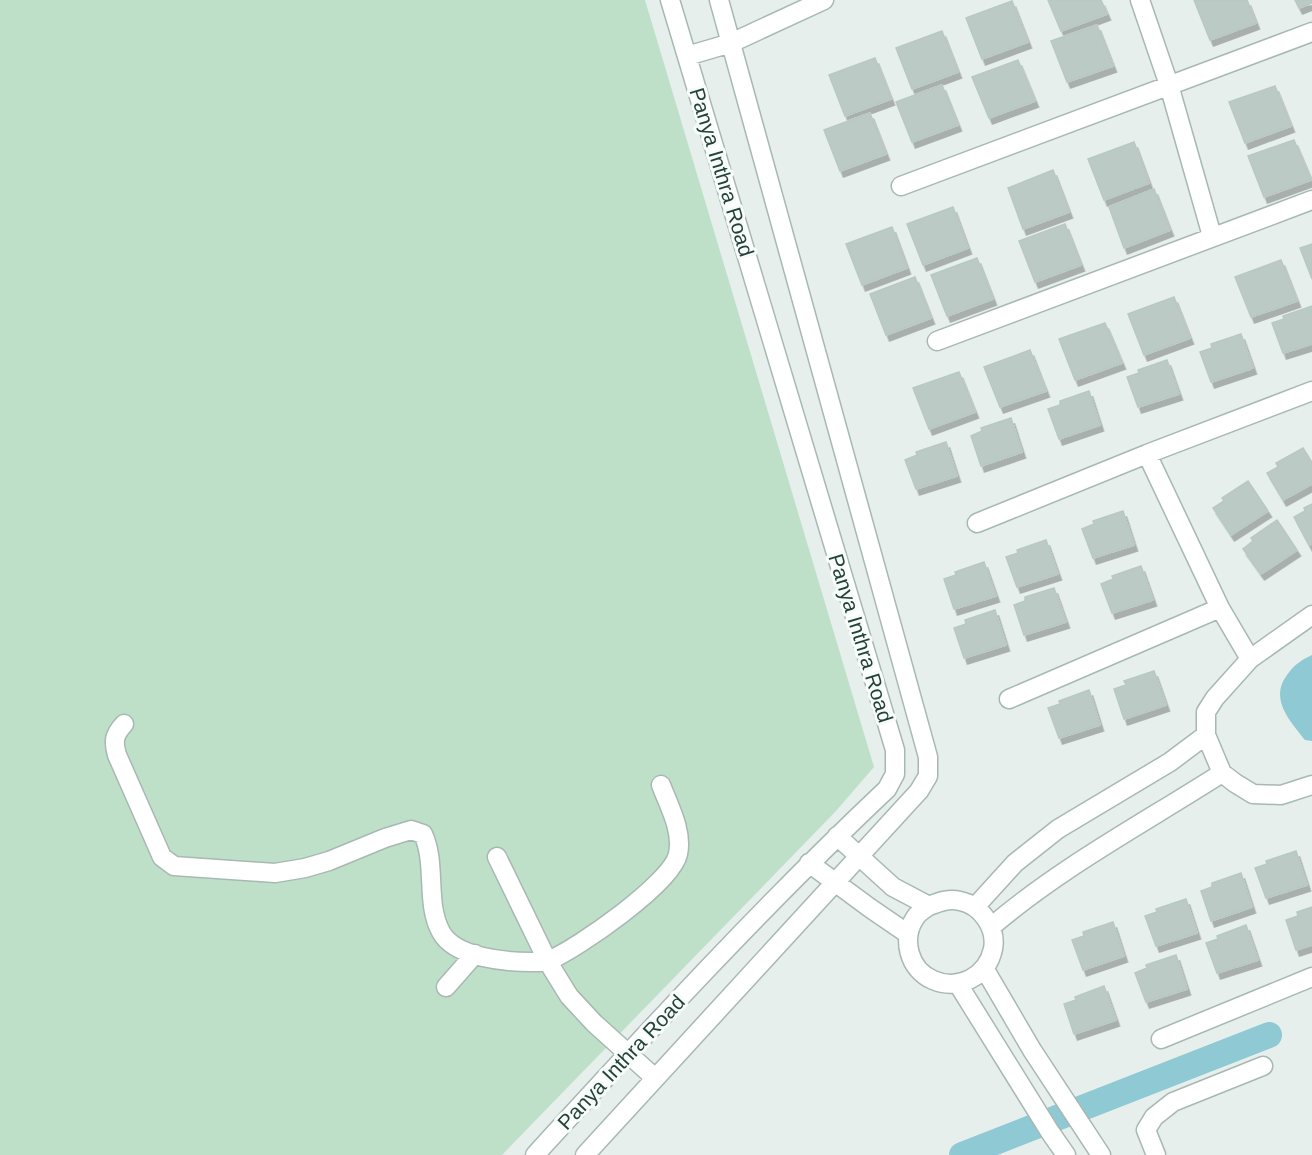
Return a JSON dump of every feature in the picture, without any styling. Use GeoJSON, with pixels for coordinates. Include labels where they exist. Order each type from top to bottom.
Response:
{"type":"FeatureCollection","features":[{"type":"Feature","properties":{"kind":"street","name":"Panya Inthra Road"},"geometry":{"type":"LineString","coordinates":[[585,1155],[919,791],[928,776],[928,757],[719,0]]}},
{"type":"Feature","properties":{"kind":"street"},"geometry":{"type":"LineString","coordinates":[[687,56],[731,43],[824,0]]}},
{"type":"Feature","properties":{"kind":"street"},"geometry":{"type":"LineString","coordinates":[[1140,0],[1169,85],[1212,236]]}},
{"type":"Feature","properties":{"kind":"street","name":"Panya Inthra Road"},"geometry":{"type":"LineString","coordinates":[[535,1155],[627,1054],[809,863],[887,789],[895,774],[895,750],[687,56],[674,1]]}},
{"type":"Feature","properties":{"kind":"street"},"geometry":{"type":"LineString","coordinates":[[901,186],[1312,32]]}},
{"type":"Feature","properties":{"kind":"street"},"geometry":{"type":"LineString","coordinates":[[937,341],[1312,200]]}},
{"type":"Feature","properties":{"kind":"street"},"geometry":{"type":"LineString","coordinates":[[977,523],[1147,454],[1312,391]]}},
{"type":"Feature","properties":{"kind":"street"},"geometry":{"type":"LineString","coordinates":[[1147,454],[1220,608],[1250,659]]}},
{"type":"Feature","properties":{"kind":"street"},"geometry":{"type":"LineString","coordinates":[[1009,699],[1220,608]]}},
{"type":"Feature","properties":{"kind":"street"},"geometry":{"type":"LineString","coordinates":[[1312,615],[1250,659],[1215,698],[1206,712],[1206,735],[1222,773],[1253,794],[1281,795],[1312,785]]}},
{"type":"Feature","properties":{"kind":"street"},"geometry":{"type":"LineString","coordinates":[[124,724],[115,734],[114,743],[117,755],[162,857],[174,866],[275,873],[329,861],[411,830],[423,834],[429,847],[435,914],[441,933],[454,946],[475,954],[514,962],[548,962],[621,916],[659,882],[678,856],[679,836],[661,785]]}},
{"type":"Feature","properties":{"kind":"street"},"geometry":{"type":"LineString","coordinates":[[975,907],[1015,863],[1058,829],[1170,762],[1206,735]]}},
{"type":"Feature","properties":{"kind":"street"},"geometry":{"type":"LineString","coordinates":[[991,927],[1024,899],[1090,854],[1222,773]]}},
{"type":"Feature","properties":{"kind":"street"},"geometry":{"type":"LineString","coordinates":[[837,837],[893,887],[929,906]]}},
{"type":"Feature","properties":{"kind":"street"},"geometry":{"type":"LineString","coordinates":[[497,857],[548,962],[569,996],[594,1023],[655,1078]]}},
{"type":"Feature","properties":{"kind":"street"},"geometry":{"type":"LineString","coordinates":[[809,863],[908,934]]}},
{"type":"Feature","properties":{"kind":"street"},"geometry":{"type":"LineString","coordinates":[[944,900],[960,900],[975,907],[991,927],[993,949],[984,968],[973,978],[958,984],[942,984],[927,978],[915,966],[908,951],[908,934],[915,918],[929,906],[944,900]]}},
{"type":"Feature","properties":{"kind":"street"},"geometry":{"type":"LineString","coordinates":[[446,987],[475,954]]}},
{"type":"Feature","properties":{"kind":"street"},"geometry":{"type":"LineString","coordinates":[[984,968],[1025,1037],[1101,1155]]}},
{"type":"Feature","properties":{"kind":"street"},"geometry":{"type":"LineString","coordinates":[[1161,1039],[1312,977]]}},
{"type":"Feature","properties":{"kind":"street"},"geometry":{"type":"LineString","coordinates":[[958,984],[1066,1155]]}},
{"type":"Feature","properties":{"kind":"street"},"geometry":{"type":"LineString","coordinates":[[1001,1052],[1025,1037]]}},
{"type":"Feature","properties":{"kind":"street"},"geometry":{"type":"LineString","coordinates":[[1156,1155],[1146,1130],[1154,1117],[1173,1102],[1263,1066]]}},
{"type":"Feature","properties":{"kind":"green space"},"geometry":{"type":"Polygon","coordinates":[[[0,0],[645,0],[874,767],[836,811],[502,1155],[0,1155],[0,0]]]}},
{"type":"Feature","properties":{"kind":"water"},"geometry":{"type":"Polygon","coordinates":[[[1312,655],[1312,741],[1305,740],[1288,717],[1280,693],[1282,684],[1290,671],[1312,655]]]}},
{"type":"Feature","properties":{"kind":"building"},"geometry":{"type":"Polygon","coordinates":[[[1048,0],[1101,0],[1107,14],[1061,31],[1048,0]]]}},
{"type":"Feature","properties":{"kind":"building"},"geometry":{"type":"Polygon","coordinates":[[[1194,0],[1247,0],[1256,23],[1210,40],[1194,0]]]}},
{"type":"Feature","properties":{"kind":"building"},"geometry":{"type":"Polygon","coordinates":[[[1295,0],[1312,0],[1312,3],[1299,8],[1295,0]]]}},
{"type":"Feature","properties":{"kind":"building"},"geometry":{"type":"Polygon","coordinates":[[[1012,1],[1028,42],[982,59],[966,18],[1012,1]]]}},
{"type":"Feature","properties":{"kind":"building"},"geometry":{"type":"Polygon","coordinates":[[[1097,25],[1113,66],[1067,82],[1051,41],[1097,25]]]}},
{"type":"Feature","properties":{"kind":"building"},"geometry":{"type":"Polygon","coordinates":[[[942,31],[958,72],[912,89],[896,48],[942,31]]]}},
{"type":"Feature","properties":{"kind":"building"},"geometry":{"type":"Polygon","coordinates":[[[875,58],[891,99],[845,116],[829,75],[875,58]]]}},
{"type":"Feature","properties":{"kind":"building"},"geometry":{"type":"Polygon","coordinates":[[[1018,60],[1035,101],[989,118],[972,77],[1018,60]]]}},
{"type":"Feature","properties":{"kind":"building"},"geometry":{"type":"Polygon","coordinates":[[[942,85],[958,125],[912,142],[896,102],[942,85]]]}},
{"type":"Feature","properties":{"kind":"building"},"geometry":{"type":"Polygon","coordinates":[[[1275,86],[1291,126],[1245,143],[1229,102],[1275,86]]]}},
{"type":"Feature","properties":{"kind":"building"},"geometry":{"type":"Polygon","coordinates":[[[870,113],[886,154],[840,171],[824,130],[870,113]]]}},
{"type":"Feature","properties":{"kind":"building"},"geometry":{"type":"Polygon","coordinates":[[[1294,140],[1311,180],[1264,197],[1248,156],[1294,140]]]}},
{"type":"Feature","properties":{"kind":"building"},"geometry":{"type":"Polygon","coordinates":[[[1134,142],[1149,183],[1104,200],[1088,159],[1134,142]]]}},
{"type":"Feature","properties":{"kind":"building"},"geometry":{"type":"Polygon","coordinates":[[[1053,170],[1069,212],[1023,229],[1008,188],[1053,170]]]}},
{"type":"Feature","properties":{"kind":"building"},"geometry":{"type":"Polygon","coordinates":[[[1154,189],[1170,230],[1124,248],[1109,207],[1154,189]]]}},
{"type":"Feature","properties":{"kind":"building"},"geometry":{"type":"Polygon","coordinates":[[[953,207],[968,248],[923,265],[907,224],[953,207]]]}},
{"type":"Feature","properties":{"kind":"building"},"geometry":{"type":"Polygon","coordinates":[[[1065,224],[1081,265],[1035,282],[1019,241],[1065,224]]]}},
{"type":"Feature","properties":{"kind":"building"},"geometry":{"type":"Polygon","coordinates":[[[892,227],[907,268],[862,285],[846,244],[892,227]]]}},
{"type":"Feature","properties":{"kind":"building"},"geometry":{"type":"Polygon","coordinates":[[[1312,244],[1312,279],[1300,248],[1312,244]]]}},
{"type":"Feature","properties":{"kind":"building"},"geometry":{"type":"Polygon","coordinates":[[[977,258],[993,299],[947,316],[931,275],[977,258]]]}},
{"type":"Feature","properties":{"kind":"building"},"geometry":{"type":"Polygon","coordinates":[[[1281,260],[1297,301],[1251,317],[1235,277],[1281,260]]]}},
{"type":"Feature","properties":{"kind":"building"},"geometry":{"type":"Polygon","coordinates":[[[915,277],[931,318],[886,335],[870,294],[915,277]]]}},
{"type":"Feature","properties":{"kind":"building"},"geometry":{"type":"Polygon","coordinates":[[[1174,297],[1190,338],[1144,355],[1128,314],[1174,297]]]}},
{"type":"Feature","properties":{"kind":"building"},"geometry":{"type":"Polygon","coordinates":[[[1312,306],[1312,344],[1283,353],[1272,323],[1284,319],[1283,316],[1312,306]]]}},
{"type":"Feature","properties":{"kind":"building"},"geometry":{"type":"Polygon","coordinates":[[[1105,323],[1122,363],[1075,380],[1059,339],[1105,323]]]}},
{"type":"Feature","properties":{"kind":"building"},"geometry":{"type":"Polygon","coordinates":[[[1241,334],[1253,368],[1211,382],[1200,352],[1212,348],[1211,344],[1241,334]]]}},
{"type":"Feature","properties":{"kind":"building"},"geometry":{"type":"Polygon","coordinates":[[[1030,350],[1046,391],[1000,407],[984,367],[1030,350]]]}},
{"type":"Feature","properties":{"kind":"building"},"geometry":{"type":"Polygon","coordinates":[[[1167,360],[1179,394],[1138,407],[1127,377],[1139,373],[1138,370],[1167,360]]]}},
{"type":"Feature","properties":{"kind":"building"},"geometry":{"type":"Polygon","coordinates":[[[959,372],[975,412],[929,429],[913,388],[959,372]]]}},
{"type":"Feature","properties":{"kind":"building"},"geometry":{"type":"Polygon","coordinates":[[[1089,391],[1100,425],[1059,439],[1048,409],[1060,405],[1060,401],[1089,391]]]}},
{"type":"Feature","properties":{"kind":"building"},"geometry":{"type":"Polygon","coordinates":[[[1011,418],[1022,452],[981,466],[971,436],[982,431],[981,428],[1011,418]]]}},
{"type":"Feature","properties":{"kind":"building"},"geometry":{"type":"Polygon","coordinates":[[[946,442],[957,476],[916,489],[905,460],[917,455],[916,452],[946,442]]]}},
{"type":"Feature","properties":{"kind":"building"},"geometry":{"type":"Polygon","coordinates":[[[1303,448],[1312,463],[1312,484],[1283,500],[1267,473],[1278,467],[1276,463],[1303,448]]]}},
{"type":"Feature","properties":{"kind":"building"},"geometry":{"type":"Polygon","coordinates":[[[1248,481],[1268,511],[1231,535],[1213,508],[1224,501],[1222,498],[1248,481]]]}},
{"type":"Feature","properties":{"kind":"building"},"geometry":{"type":"Polygon","coordinates":[[[1312,504],[1312,544],[1309,545],[1294,517],[1312,504]]]}},
{"type":"Feature","properties":{"kind":"building"},"geometry":{"type":"Polygon","coordinates":[[[1123,511],[1134,545],[1093,558],[1082,529],[1094,524],[1093,521],[1123,511]]]}},
{"type":"Feature","properties":{"kind":"building"},"geometry":{"type":"Polygon","coordinates":[[[1277,520],[1297,550],[1261,574],[1243,549],[1253,541],[1251,538],[1277,520]]]}},
{"type":"Feature","properties":{"kind":"building"},"geometry":{"type":"Polygon","coordinates":[[[1046,540],[1058,574],[1017,587],[1006,557],[1018,553],[1017,550],[1046,540]]]}},
{"type":"Feature","properties":{"kind":"building"},"geometry":{"type":"Polygon","coordinates":[[[984,562],[996,596],[954,609],[944,579],[956,575],[955,572],[984,562]]]}},
{"type":"Feature","properties":{"kind":"building"},"geometry":{"type":"Polygon","coordinates":[[[1141,566],[1153,600],[1112,613],[1101,584],[1113,579],[1112,576],[1141,566]]]}},
{"type":"Feature","properties":{"kind":"building"},"geometry":{"type":"Polygon","coordinates":[[[1054,588],[1066,622],[1024,635],[1014,605],[1025,601],[1025,597],[1054,588]]]}},
{"type":"Feature","properties":{"kind":"building"},"geometry":{"type":"Polygon","coordinates":[[[995,610],[1006,645],[964,658],[954,628],[966,624],[965,620],[995,610]]]}},
{"type":"Feature","properties":{"kind":"building"},"geometry":{"type":"Polygon","coordinates":[[[1154,671],[1166,705],[1124,719],[1114,689],[1126,685],[1124,681],[1154,671]]]}},
{"type":"Feature","properties":{"kind":"building"},"geometry":{"type":"Polygon","coordinates":[[[1089,690],[1100,725],[1059,738],[1048,708],[1060,704],[1059,701],[1089,690]]]}},
{"type":"Feature","properties":{"kind":"building"},"geometry":{"type":"Polygon","coordinates":[[[1296,851],[1307,885],[1266,898],[1255,868],[1267,864],[1266,861],[1296,851]]]}},
{"type":"Feature","properties":{"kind":"building"},"geometry":{"type":"Polygon","coordinates":[[[1241,873],[1252,907],[1211,921],[1201,891],[1212,887],[1212,883],[1241,873]]]}},
{"type":"Feature","properties":{"kind":"building"},"geometry":{"type":"Polygon","coordinates":[[[1186,899],[1197,933],[1156,946],[1145,916],[1157,912],[1156,909],[1186,899]]]}},
{"type":"Feature","properties":{"kind":"building"},"geometry":{"type":"Polygon","coordinates":[[[1312,907],[1312,945],[1296,950],[1286,920],[1298,916],[1297,912],[1312,907]]]}},
{"type":"Feature","properties":{"kind":"building"},"geometry":{"type":"Polygon","coordinates":[[[1113,922],[1124,956],[1083,970],[1072,940],[1084,936],[1083,932],[1113,922]]]}},
{"type":"Feature","properties":{"kind":"building"},"geometry":{"type":"Polygon","coordinates":[[[1246,925],[1258,960],[1217,973],[1206,943],[1218,939],[1217,936],[1246,925]]]}},
{"type":"Feature","properties":{"kind":"building"},"geometry":{"type":"Polygon","coordinates":[[[1176,955],[1187,989],[1146,1002],[1135,973],[1147,968],[1146,965],[1176,955]]]}},
{"type":"Feature","properties":{"kind":"building"},"geometry":{"type":"Polygon","coordinates":[[[1104,986],[1116,1020],[1074,1034],[1064,1004],[1076,1000],[1075,997],[1104,986]]]}},
{"type":"Feature","properties":{"kind":"waterway"},"geometry":{"type":"LineString","coordinates":[[962,1155],[1269,1035]]}}]}
